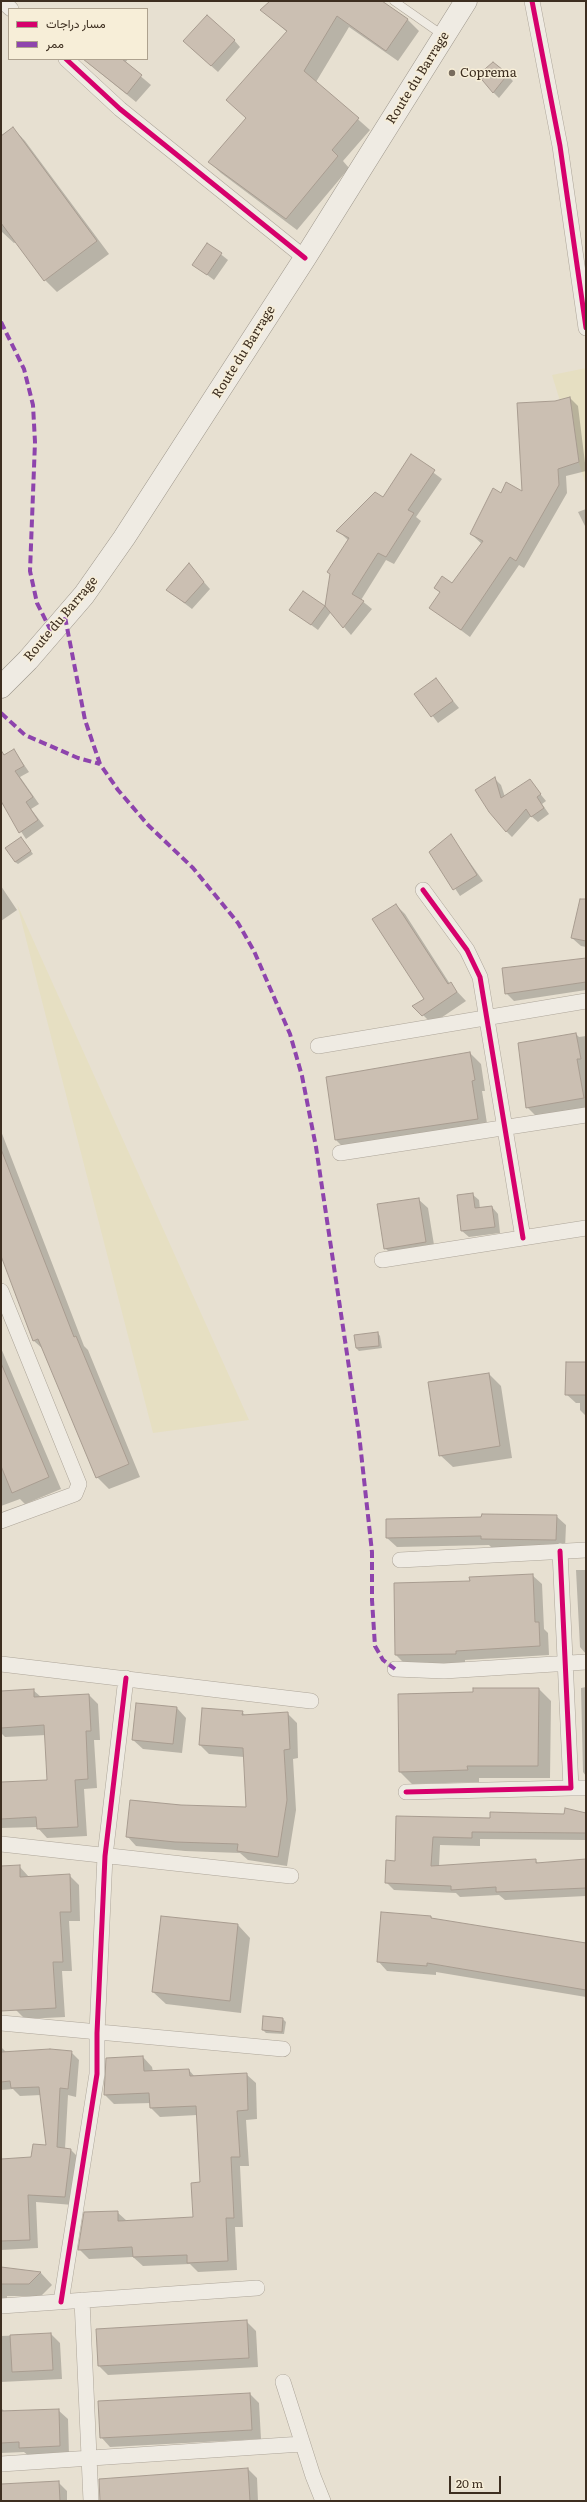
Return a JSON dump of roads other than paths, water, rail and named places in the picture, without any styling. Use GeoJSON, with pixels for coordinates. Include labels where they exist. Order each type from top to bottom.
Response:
{"type":"FeatureCollection","features":[{"type":"Feature","properties":{"kind":"main road","name":"Route du Barrage"},"geometry":{"type":"LineString","coordinates":[[1,687],[42,644],[84,595],[102,570],[305,258],[466,1]]}},
{"type":"Feature","properties":{"kind":"street"},"geometry":{"type":"LineString","coordinates":[[2,1],[10,8]]}},
{"type":"Feature","properties":{"kind":"street"},"geometry":{"type":"LineString","coordinates":[[532,1],[560,146],[586,328]]}},
{"type":"Feature","properties":{"kind":"street"},"geometry":{"type":"LineString","coordinates":[[67,60],[120,110],[305,258]]}},
{"type":"Feature","properties":{"kind":"street"},"geometry":{"type":"LineString","coordinates":[[424,890],[476,967],[488,1018],[523,1238]]}},
{"type":"Feature","properties":{"kind":"street"},"geometry":{"type":"LineString","coordinates":[[318,1046],[586,1001]]}},
{"type":"Feature","properties":{"kind":"street"},"geometry":{"type":"LineString","coordinates":[[340,1153],[586,1115]]}},
{"type":"Feature","properties":{"kind":"street"},"geometry":{"type":"LineString","coordinates":[[382,1260],[586,1228]]}},
{"type":"Feature","properties":{"kind":"street"},"geometry":{"type":"LineString","coordinates":[[1,1291],[79,1484],[75,1494],[1,1521]]}},
{"type":"Feature","properties":{"kind":"street"},"geometry":{"type":"LineString","coordinates":[[400,1560],[586,1550]]}},
{"type":"Feature","properties":{"kind":"street"},"geometry":{"type":"LineString","coordinates":[[560,1551],[571,1788]]}},
{"type":"Feature","properties":{"kind":"street"},"geometry":{"type":"LineString","coordinates":[[395,1669],[444,1671],[586,1662]]}},
{"type":"Feature","properties":{"kind":"street"},"geometry":{"type":"LineString","coordinates":[[1,1664],[311,1700]]}},
{"type":"Feature","properties":{"kind":"street"},"geometry":{"type":"LineString","coordinates":[[62,2302],[97,2074],[97,2034],[105,1856],[126,1678]]}},
{"type":"Feature","properties":{"kind":"street"},"geometry":{"type":"LineString","coordinates":[[406,1792],[586,1788]]}},
{"type":"Feature","properties":{"kind":"street"},"geometry":{"type":"LineString","coordinates":[[1,1844],[291,1876]]}},
{"type":"Feature","properties":{"kind":"street"},"geometry":{"type":"LineString","coordinates":[[1,2023],[97,2034],[283,2050]]}},
{"type":"Feature","properties":{"kind":"street"},"geometry":{"type":"LineString","coordinates":[[1,2306],[257,2288]]}},
{"type":"Feature","properties":{"kind":"street"},"geometry":{"type":"LineString","coordinates":[[82,2300],[91,2501]]}},
{"type":"Feature","properties":{"kind":"street"},"geometry":{"type":"LineString","coordinates":[[283,2382],[302,2444],[323,2501]]}},
{"type":"Feature","properties":{"kind":"street"},"geometry":{"type":"LineString","coordinates":[[1,2464],[302,2444]]}},
{"type":"Feature","properties":{"kind":"lane"},"geometry":{"type":"LineString","coordinates":[[394,1],[444,36]]}},
{"type":"Feature","properties":{"kind":"place","name":"Coprema"},"geometry":{"type":"Point","coordinates":[452,73]}}]}
